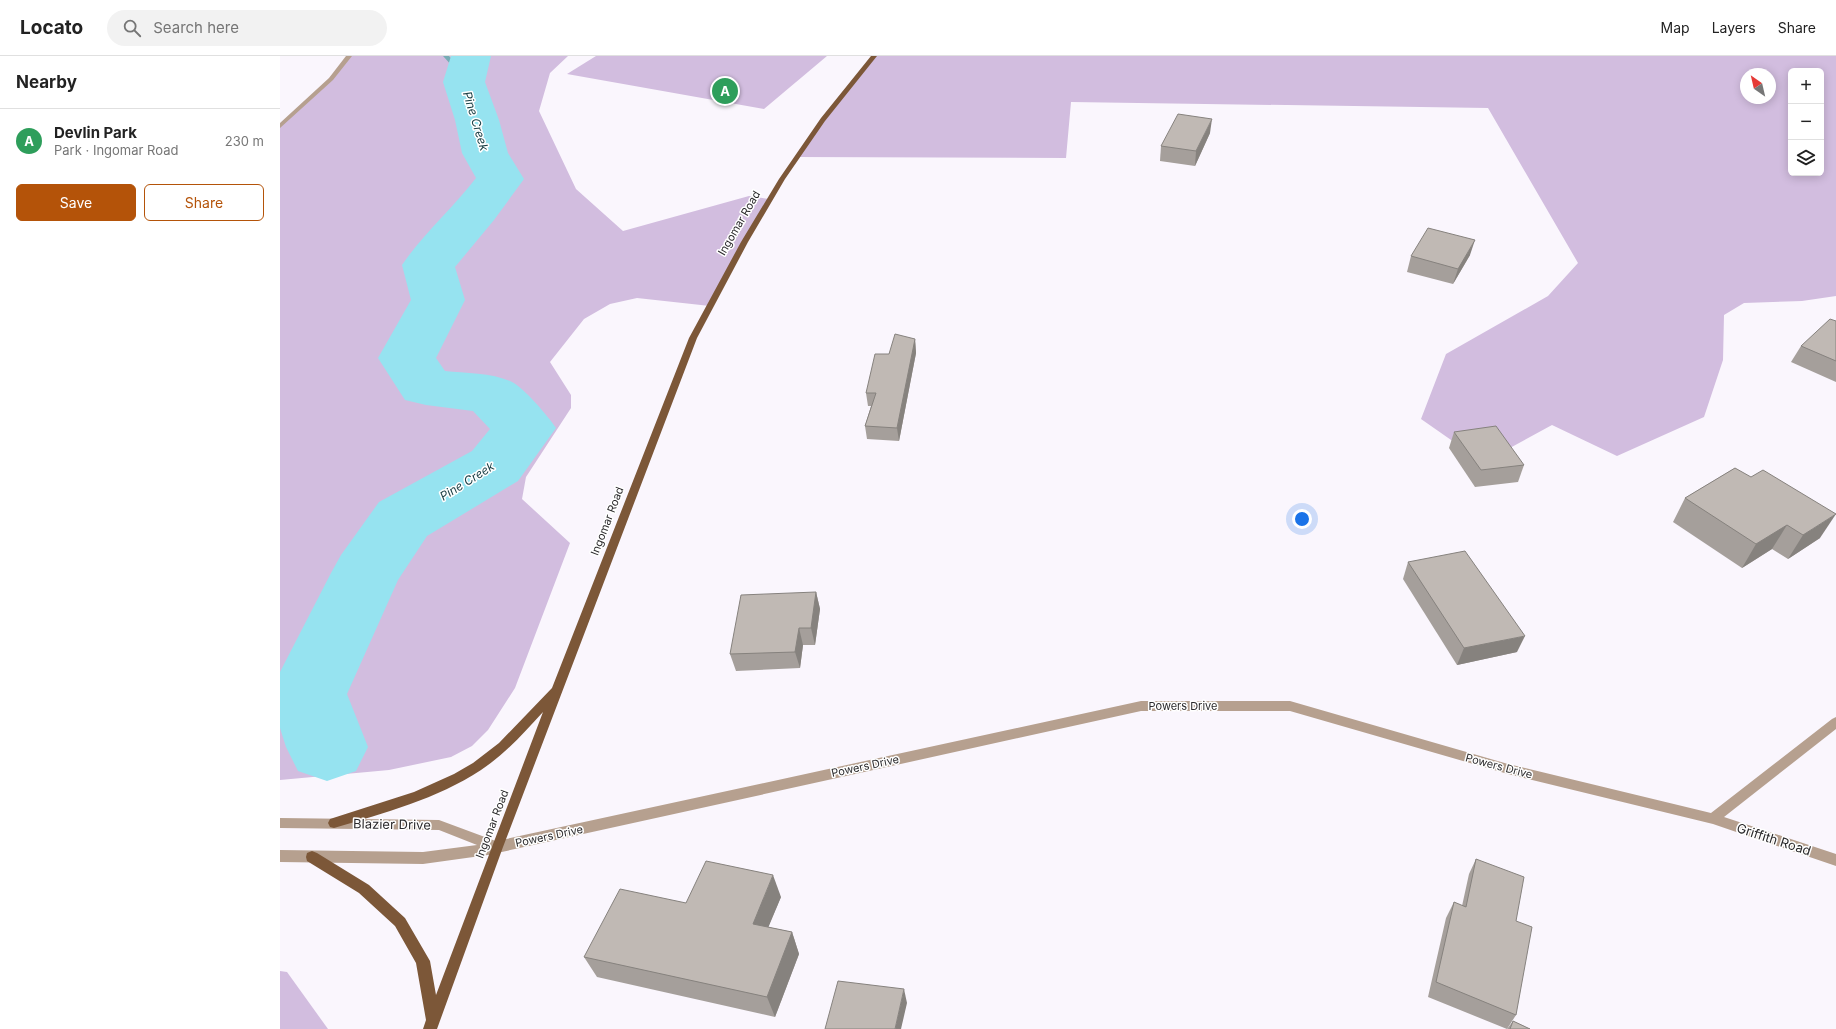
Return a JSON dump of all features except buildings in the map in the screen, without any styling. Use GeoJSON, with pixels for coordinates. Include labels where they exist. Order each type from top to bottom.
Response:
{"type":"FeatureCollection","features":[{"type":"Feature","properties":{"kind":"main road","name":"Ingomar Road"},"geometry":{"type":"LineString","coordinates":[[432,1024],[497,847],[693,338],[724,278],[772,194],[820,121],[874,56]]}},
{"type":"Feature","properties":{"kind":"main road"},"geometry":{"type":"LineString","coordinates":[[334,823],[402,802],[451,782],[495,753],[558,689]]}},
{"type":"Feature","properties":{"kind":"main road"},"geometry":{"type":"LineString","coordinates":[[312,857],[364,889],[400,922],[423,961],[432,1024]]}},
{"type":"Feature","properties":{"kind":"street"},"geometry":{"type":"LineString","coordinates":[[280,126],[331,79],[349,56]]}},
{"type":"Feature","properties":{"kind":"street","name":"Powers Drive"},"geometry":{"type":"LineString","coordinates":[[497,847],[1141,706],[1290,706],[1508,770],[1713,819]]}},
{"type":"Feature","properties":{"kind":"street"},"geometry":{"type":"LineString","coordinates":[[1713,819],[1836,722]]}},
{"type":"Feature","properties":{"kind":"street","name":"Griffith Road"},"geometry":{"type":"LineString","coordinates":[[1713,819],[1836,860]]}},
{"type":"Feature","properties":{"kind":"street","name":"Blazier Drive"},"geometry":{"type":"LineString","coordinates":[[280,823],[439,825],[497,847]]}},
{"type":"Feature","properties":{"kind":"street"},"geometry":{"type":"LineString","coordinates":[[280,856],[423,858],[497,847]]}},
{"type":"Feature","properties":{"kind":"shaded area"},"geometry":{"type":"Polygon","coordinates":[[[349,56],[568,56],[550,73],[539,111],[576,189],[623,231],[749,196],[769,199],[710,306],[637,298],[610,304],[584,319],[550,362],[571,395],[571,408],[526,477],[522,499],[570,543],[515,688],[488,730],[472,746],[451,757],[389,770],[280,780],[280,126],[310,100],[349,56]]]}},
{"type":"Feature","properties":{"kind":"shaded area"},"geometry":{"type":"Polygon","coordinates":[[[596,56],[827,56],[764,109],[567,74],[596,56]]]}},
{"type":"Feature","properties":{"kind":"shaded area"},"geometry":{"type":"Polygon","coordinates":[[[874,56],[1836,56],[1836,296],[1802,301],[1744,303],[1724,315],[1723,360],[1704,417],[1617,456],[1552,425],[1508,449],[1464,449],[1421,419],[1446,354],[1548,296],[1578,263],[1488,108],[1071,102],[1066,158],[797,157],[874,56]]]}},
{"type":"Feature","properties":{"kind":"shaded area"},"geometry":{"type":"Polygon","coordinates":[[[280,971],[287,972],[328,1029],[280,1029],[280,971]]]}},
{"type":"Feature","properties":{"kind":"waterway"},"geometry":{"type":"LineString","coordinates":[[446,56],[465,77]]}},
{"type":"Feature","properties":{"kind":"waterway","name":"Pine Creek"},"geometry":{"type":"LineString","coordinates":[[327,747],[308,694],[366,573],[403,519],[495,466],[525,428],[491,395],[426,387],[407,358],[438,300],[428,265],[477,210],[500,179],[485,153],[477,120],[464,82],[471,56]]}},
{"type":"Feature","properties":{"kind":"place","name":"Devlin Park"},"geometry":{"type":"Point","coordinates":[725,91]}}]}
